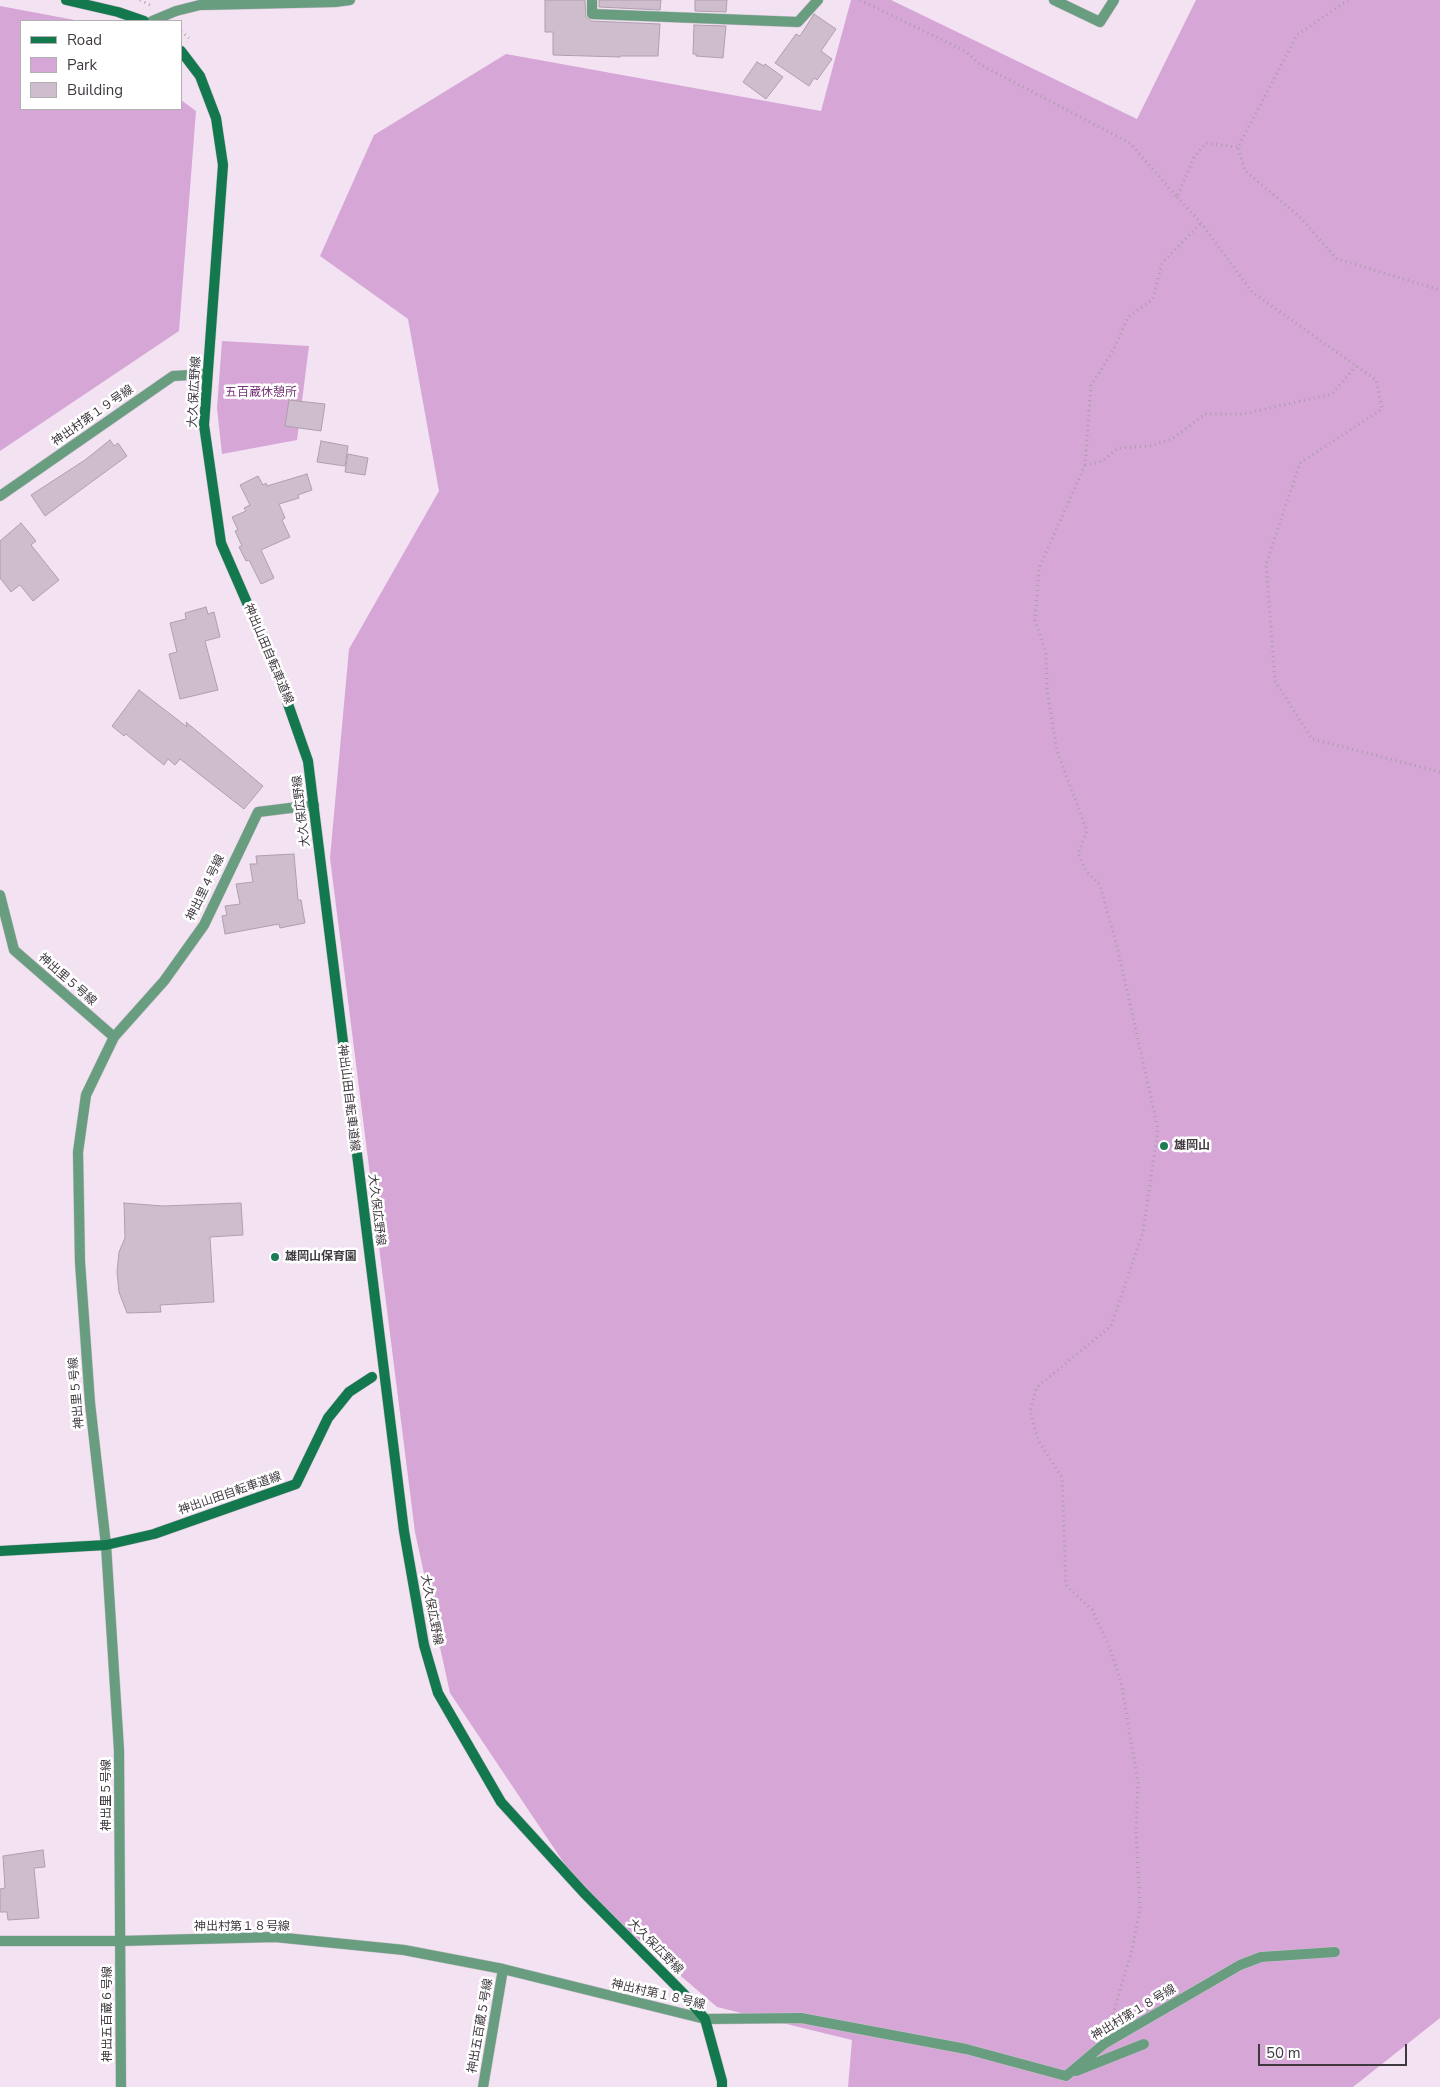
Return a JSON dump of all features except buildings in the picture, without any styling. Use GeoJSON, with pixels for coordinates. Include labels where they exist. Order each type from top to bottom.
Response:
{"type":"FeatureCollection","features":[{"type":"Feature","properties":{"kind":"street"},"geometry":{"type":"LineString","coordinates":[[66,0],[118,12],[141,20]]}},
{"type":"Feature","properties":{"kind":"street"},"geometry":{"type":"LineString","coordinates":[[154,20],[176,11],[215,0]]}},
{"type":"Feature","properties":{"kind":"street"},"geometry":{"type":"LineString","coordinates":[[202,5],[350,0]]}},
{"type":"Feature","properties":{"kind":"street"},"geometry":{"type":"LineString","coordinates":[[592,0],[592,14],[798,22],[818,0]]}},
{"type":"Feature","properties":{"kind":"street"},"geometry":{"type":"LineString","coordinates":[[1054,0],[1100,22],[1114,0]]}},
{"type":"Feature","properties":{"kind":"street","name":"大久保広野線"},"geometry":{"type":"LineString","coordinates":[[182,52],[200,76],[216,118],[223,165],[204,425],[221,543],[279,677],[308,761],[404,1531],[424,1645],[438,1693],[501,1802],[584,1893],[684,1994],[705,2019],[722,2087]]}},
{"type":"Feature","properties":{"kind":"street","name":"神出村第１９号線"},"geometry":{"type":"LineString","coordinates":[[0,496],[173,376],[207,374]]}},
{"type":"Feature","properties":{"kind":"street","name":"神出里４号線"},"geometry":{"type":"LineString","coordinates":[[114,1037],[164,981],[204,925],[258,812],[314,805]]}},
{"type":"Feature","properties":{"kind":"street","name":"神出里５号線"},"geometry":{"type":"LineString","coordinates":[[0,895],[14,950],[114,1037],[86,1095],[78,1152],[80,1262],[89,1394],[106,1544],[119,1750],[120,1941]]}},
{"type":"Feature","properties":{"kind":"street","name":"神出山田自転車道線"},"geometry":{"type":"LineString","coordinates":[[0,1552],[106,1544],[154,1534],[296,1484],[328,1418],[350,1392],[384,1366]]}},
{"type":"Feature","properties":{"kind":"street","name":"神出村第１８号線"},"geometry":{"type":"LineString","coordinates":[[0,1940],[120,1941],[275,1937],[404,1950],[503,1969],[705,2019],[801,2018],[966,2049],[1066,2076],[1104,2044],[1240,1965],[1261,1957],[1335,1952]]}},
{"type":"Feature","properties":{"kind":"street","name":"神出五百蔵６号線"},"geometry":{"type":"LineString","coordinates":[[120,1941],[121,2087]]}},
{"type":"Feature","properties":{"kind":"street","name":"神出五百蔵５号線"},"geometry":{"type":"LineString","coordinates":[[483,2087],[503,1969]]}},
{"type":"Feature","properties":{"kind":"street"},"geometry":{"type":"LineString","coordinates":[[1066,2076],[1144,2044]]}},
{"type":"Feature","properties":{"kind":"path"},"geometry":{"type":"LineString","coordinates":[[860,0],[964,51],[981,65],[1130,143],[1201,223],[1252,292],[1376,380],[1382,409],[1300,463],[1266,564],[1275,681],[1312,739],[1440,772]]}},
{"type":"Feature","properties":{"kind":"path"},"geometry":{"type":"LineString","coordinates":[[1348,0],[1297,35],[1238,147],[1245,171],[1299,216],[1337,259],[1440,290]]}},
{"type":"Feature","properties":{"kind":"path"},"geometry":{"type":"LineString","coordinates":[[1177,197],[1194,158],[1206,143],[1238,147]]}},
{"type":"Feature","properties":{"kind":"path"},"geometry":{"type":"LineString","coordinates":[[1104,2044],[1132,1950],[1140,1909],[1136,1831],[1138,1782],[1121,1681],[1108,1644],[1092,1610],[1066,1585],[1062,1478],[1038,1440],[1030,1411],[1037,1387],[1111,1326],[1143,1232],[1158,1129],[1117,946],[1100,885],[1086,871],[1078,853],[1086,831],[1057,751],[1047,690],[1046,653],[1035,620],[1039,568],[1085,465],[1091,386],[1114,350],[1128,317],[1154,299],[1162,263],[1201,223]]}},
{"type":"Feature","properties":{"kind":"path"},"geometry":{"type":"LineString","coordinates":[[1085,465],[1102,461],[1118,448],[1150,446],[1172,439],[1205,414],[1243,414],[1332,394],[1356,366]]}},
{"type":"Feature","properties":{"kind":"green space"},"geometry":{"type":"Polygon","coordinates":[[[851,0],[891,0],[1137,119],[1196,0],[1440,0],[1440,2018],[1353,2087],[848,2087],[852,2040],[717,2007],[584,1893],[450,1693],[415,1532],[330,858],[349,649],[439,491],[408,319],[320,256],[374,135],[506,54],[821,111],[851,0]]]}},
{"type":"Feature","properties":{"kind":"green space"},"geometry":{"type":"Polygon","coordinates":[[[0,6],[75,20],[20,20],[20,110],[182,110],[182,101],[196,111],[179,331],[0,451],[0,6]]]}},
{"type":"Feature","properties":{"kind":"green space","name":"五百蔵休憩所"},"geometry":{"type":"Polygon","coordinates":[[[222,341],[309,346],[297,440],[222,454],[217,408],[222,341]]]}},
{"type":"Feature","properties":{"kind":"place","name":"雄岡山"},"geometry":{"type":"Point","coordinates":[1164,1146]}},
{"type":"Feature","properties":{"kind":"place","name":"雄岡山保育園"},"geometry":{"type":"Point","coordinates":[275,1257]}}]}
